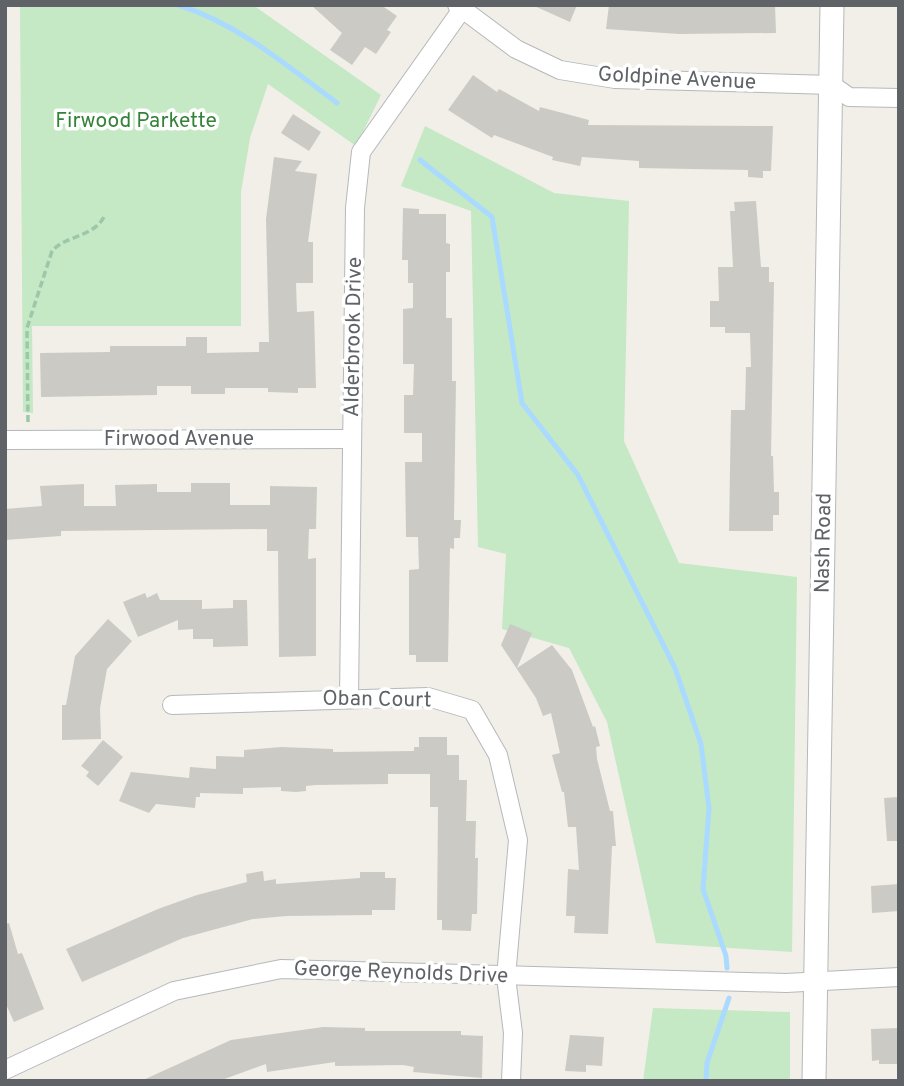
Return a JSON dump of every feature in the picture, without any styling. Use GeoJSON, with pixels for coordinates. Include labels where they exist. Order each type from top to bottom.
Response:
{"type":"FeatureCollection","features":[{"type":"Feature","properties":{"kind":"street","name":"Nash Road"},"geometry":{"type":"LineString","coordinates":[[814,1081],[832,5]]}},
{"type":"Feature","properties":{"kind":"street","name":"Goldpine Avenue"},"geometry":{"type":"LineString","coordinates":[[461,7],[516,49],[560,70],[615,79],[832,85],[849,97],[899,98]]}},
{"type":"Feature","properties":{"kind":"street","name":"Alderbrook Drive"},"geometry":{"type":"LineString","coordinates":[[349,698],[355,208],[361,152],[461,7]]}},
{"type":"Feature","properties":{"kind":"street","name":"Firwood Avenue"},"geometry":{"type":"LineString","coordinates":[[5,440],[352,439]]}},
{"type":"Feature","properties":{"kind":"street","name":"Oban Court"},"geometry":{"type":"LineString","coordinates":[[172,705],[428,697],[472,710],[498,755],[518,840],[506,977],[513,1033],[511,1081]]}},
{"type":"Feature","properties":{"kind":"street","name":"George Reynolds Drive"},"geometry":{"type":"LineString","coordinates":[[5,1070],[174,991],[281,969],[506,977],[816,982],[899,977]]}},
{"type":"Feature","properties":{"kind":"path"},"geometry":{"type":"LineString","coordinates":[[29,439],[27,328],[52,251],[59,243],[89,232],[104,217]]}},
{"type":"Feature","properties":{"kind":"green space","name":"Firwood Parkette"},"geometry":{"type":"Polygon","coordinates":[[[20,5],[253,5],[381,95],[356,146],[268,84],[250,138],[241,192],[241,326],[32,326],[33,413],[23,412],[20,5]]]}},
{"type":"Feature","properties":{"kind":"green space"},"geometry":{"type":"Polygon","coordinates":[[[425,126],[554,193],[629,201],[624,441],[679,563],[797,577],[792,952],[656,943],[607,722],[569,648],[502,629],[506,554],[478,547],[471,211],[401,186],[425,126]]]}},
{"type":"Feature","properties":{"kind":"green space"},"geometry":{"type":"Polygon","coordinates":[[[653,1008],[790,1012],[790,1081],[643,1081],[653,1008]]]}},
{"type":"Feature","properties":{"kind":"building"},"geometry":{"type":"Polygon","coordinates":[[[311,5],[381,5],[397,16],[387,30],[391,32],[376,54],[365,47],[352,65],[330,50],[342,33],[311,5]]]}},
{"type":"Feature","properties":{"kind":"building"},"geometry":{"type":"Polygon","coordinates":[[[532,5],[577,5],[570,22],[532,5]]]}},
{"type":"Feature","properties":{"kind":"building"},"geometry":{"type":"Polygon","coordinates":[[[609,5],[775,5],[776,33],[679,34],[606,29],[609,5]]]}},
{"type":"Feature","properties":{"kind":"building"},"geometry":{"type":"Polygon","coordinates":[[[473,75],[497,92],[499,89],[539,111],[540,107],[589,120],[588,125],[773,126],[771,171],[763,171],[763,178],[748,177],[748,170],[639,168],[639,161],[582,157],[580,166],[552,160],[553,157],[494,135],[492,138],[448,110],[473,75]]]}},
{"type":"Feature","properties":{"kind":"building"},"geometry":{"type":"Polygon","coordinates":[[[293,114],[321,132],[309,151],[281,133],[293,114]]]}},
{"type":"Feature","properties":{"kind":"building"},"geometry":{"type":"Polygon","coordinates":[[[274,157],[302,161],[295,171],[317,174],[308,242],[313,242],[313,283],[296,283],[297,312],[314,311],[316,388],[298,388],[298,393],[268,392],[268,388],[225,388],[225,394],[191,394],[191,386],[157,386],[157,395],[41,397],[40,353],[110,352],[110,346],[186,346],[186,337],[207,337],[207,353],[259,352],[259,342],[269,342],[266,219],[274,157]]]}},
{"type":"Feature","properties":{"kind":"building"},"geometry":{"type":"Polygon","coordinates":[[[756,201],[761,267],[769,267],[769,282],[774,282],[771,456],[774,492],[779,492],[779,515],[773,515],[773,531],[729,531],[731,410],[745,410],[746,367],[751,367],[750,333],[725,333],[725,327],[710,327],[710,301],[719,301],[718,267],[733,267],[730,211],[735,211],[734,202],[756,201]]]}},
{"type":"Feature","properties":{"kind":"building"},"geometry":{"type":"Polygon","coordinates":[[[403,208],[419,209],[419,214],[446,214],[446,243],[450,244],[450,272],[446,272],[446,318],[452,318],[452,381],[456,381],[454,520],[461,520],[460,538],[454,538],[454,549],[450,548],[448,662],[416,662],[416,655],[409,655],[409,570],[419,569],[418,537],[406,537],[405,462],[422,462],[422,433],[404,433],[404,395],[413,395],[414,364],[403,364],[403,309],[413,308],[413,283],[408,283],[408,260],[402,260],[403,208]]]}},
{"type":"Feature","properties":{"kind":"building"},"geometry":{"type":"Polygon","coordinates":[[[191,483],[230,483],[230,505],[270,505],[270,486],[317,487],[316,529],[309,529],[308,559],[316,558],[316,656],[279,657],[278,551],[267,551],[267,529],[61,531],[61,536],[5,540],[5,509],[42,506],[40,486],[84,484],[84,506],[116,506],[115,485],[157,484],[157,492],[191,492],[191,483]]]}},
{"type":"Feature","properties":{"kind":"building"},"geometry":{"type":"Polygon","coordinates":[[[145,593],[147,598],[157,593],[160,600],[202,600],[202,609],[233,608],[233,600],[247,600],[248,646],[213,647],[213,639],[193,639],[193,629],[178,630],[178,620],[138,637],[123,602],[145,593]]]}},
{"type":"Feature","properties":{"kind":"building"},"geometry":{"type":"Polygon","coordinates":[[[108,619],[132,641],[107,669],[100,708],[101,739],[62,740],[62,705],[66,705],[75,656],[108,619]]]}},
{"type":"Feature","properties":{"kind":"building"},"geometry":{"type":"Polygon","coordinates":[[[510,624],[532,633],[517,668],[552,645],[572,670],[593,727],[595,726],[600,746],[596,747],[597,759],[610,811],[613,811],[616,846],[612,846],[608,934],[574,933],[575,916],[566,916],[568,869],[579,870],[576,827],[568,827],[564,792],[552,755],[560,753],[551,713],[543,716],[536,698],[501,645],[510,624]]]}},
{"type":"Feature","properties":{"kind":"building"},"geometry":{"type":"Polygon","coordinates":[[[419,737],[447,737],[447,755],[459,755],[459,780],[467,780],[466,821],[476,821],[475,858],[478,858],[477,914],[472,914],[471,931],[442,930],[442,920],[437,920],[438,807],[430,807],[430,774],[388,774],[388,784],[316,785],[306,786],[306,791],[296,792],[281,791],[281,787],[243,788],[243,794],[200,793],[200,797],[196,797],[195,808],[156,804],[149,813],[119,801],[131,772],[189,778],[190,767],[216,769],[216,756],[244,757],[244,750],[281,747],[333,749],[333,752],[414,751],[414,747],[419,747],[419,737]]]}},
{"type":"Feature","properties":{"kind":"building"},"geometry":{"type":"Polygon","coordinates":[[[103,740],[123,757],[98,786],[86,776],[89,772],[81,766],[103,740]]]}},
{"type":"Feature","properties":{"kind":"building"},"geometry":{"type":"Polygon","coordinates":[[[899,797],[899,841],[887,841],[884,798],[899,797]]]}},
{"type":"Feature","properties":{"kind":"building"},"geometry":{"type":"Polygon","coordinates":[[[263,871],[264,881],[276,879],[276,884],[360,878],[360,872],[385,872],[385,878],[396,878],[395,910],[372,910],[372,915],[253,919],[183,938],[82,982],[66,949],[158,909],[247,882],[246,874],[263,871]]]}},
{"type":"Feature","properties":{"kind":"building"},"geometry":{"type":"Polygon","coordinates":[[[899,884],[899,911],[872,913],[871,886],[899,884]]]}},
{"type":"Feature","properties":{"kind":"building"},"geometry":{"type":"Polygon","coordinates":[[[9,923],[18,954],[22,953],[44,1009],[14,1022],[5,1002],[5,924],[9,923]]]}},
{"type":"Feature","properties":{"kind":"building"},"geometry":{"type":"Polygon","coordinates":[[[323,1027],[365,1028],[365,1031],[461,1031],[461,1035],[483,1036],[482,1078],[413,1072],[414,1067],[403,1065],[335,1066],[335,1062],[267,1072],[266,1064],[219,1081],[141,1081],[231,1040],[323,1027]]]}},
{"type":"Feature","properties":{"kind":"building"},"geometry":{"type":"Polygon","coordinates":[[[899,1028],[899,1064],[879,1064],[879,1060],[872,1061],[871,1029],[899,1028]]]}},
{"type":"Feature","properties":{"kind":"building"},"geometry":{"type":"Polygon","coordinates":[[[570,1035],[604,1037],[602,1066],[586,1065],[586,1072],[565,1071],[570,1035]]]}},
{"type":"Feature","properties":{"kind":"waterway"},"geometry":{"type":"LineString","coordinates":[[178,5],[222,23],[242,35],[337,103]]}},
{"type":"Feature","properties":{"kind":"waterway"},"geometry":{"type":"LineString","coordinates":[[420,160],[492,217],[522,403],[578,475],[675,668],[701,744],[709,808],[703,889],[726,956],[727,968]]}},
{"type":"Feature","properties":{"kind":"waterway"},"geometry":{"type":"LineString","coordinates":[[706,1081],[707,1063],[729,998]]}}]}
